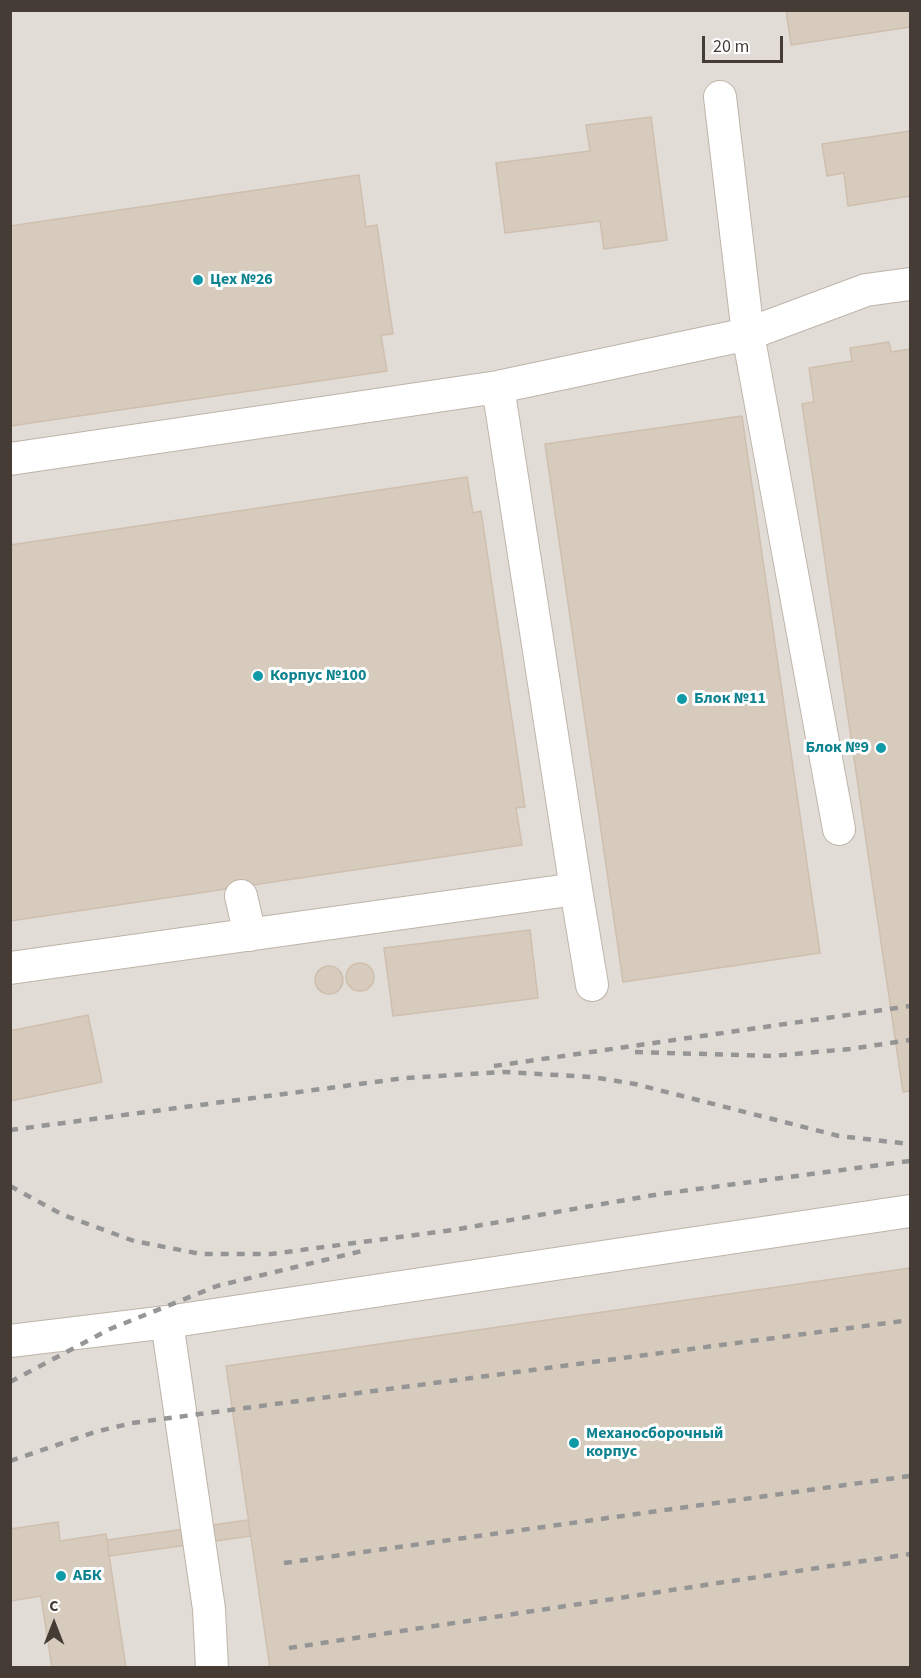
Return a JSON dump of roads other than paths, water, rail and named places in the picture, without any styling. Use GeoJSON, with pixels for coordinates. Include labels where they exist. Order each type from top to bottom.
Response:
{"type":"FeatureCollection","features":[{"type":"Feature","properties":{"kind":"lane"},"geometry":{"type":"LineString","coordinates":[[720,97],[748,334],[839,829]]}},
{"type":"Feature","properties":{"kind":"lane"},"geometry":{"type":"LineString","coordinates":[[10,459],[498,387],[748,334],[866,290],[910,284]]}},
{"type":"Feature","properties":{"kind":"lane"},"geometry":{"type":"LineString","coordinates":[[498,387],[592,985]]}},
{"type":"Feature","properties":{"kind":"lane"},"geometry":{"type":"LineString","coordinates":[[10,968],[576,889]]}},
{"type":"Feature","properties":{"kind":"lane"},"geometry":{"type":"LineString","coordinates":[[241,896],[250,934]]}},
{"type":"Feature","properties":{"kind":"lane"},"geometry":{"type":"LineString","coordinates":[[10,1341],[168,1322],[910,1211]]}},
{"type":"Feature","properties":{"kind":"lane"},"geometry":{"type":"LineString","coordinates":[[168,1322],[209,1609],[212,1668]]}},
{"type":"Feature","properties":{"kind":"railway"},"geometry":{"type":"LineString","coordinates":[[494,1066],[910,1006]]}},
{"type":"Feature","properties":{"kind":"railway"},"geometry":{"type":"LineString","coordinates":[[635,1052],[772,1056],[850,1049],[910,1040]]}},
{"type":"Feature","properties":{"kind":"railway"},"geometry":{"type":"LineString","coordinates":[[10,1130],[405,1078],[504,1072],[592,1077],[635,1084],[839,1136],[910,1144]]}},
{"type":"Feature","properties":{"kind":"railway"},"geometry":{"type":"LineString","coordinates":[[10,1186],[63,1215],[134,1241],[201,1254],[271,1254],[453,1230],[660,1194],[910,1161]]}},
{"type":"Feature","properties":{"kind":"railway"},"geometry":{"type":"LineString","coordinates":[[10,1382],[110,1329],[217,1286],[366,1250]]}},
{"type":"Feature","properties":{"kind":"railway"},"geometry":{"type":"LineString","coordinates":[[10,1461],[95,1432],[132,1423],[910,1320]]}},
{"type":"Feature","properties":{"kind":"railway"},"geometry":{"type":"LineString","coordinates":[[284,1563],[910,1476]]}},
{"type":"Feature","properties":{"kind":"railway"},"geometry":{"type":"LineString","coordinates":[[289,1648],[910,1554]]}},
{"type":"Feature","properties":{"kind":"place","name":"Цех №26"},"geometry":{"type":"Point","coordinates":[198,280]}},
{"type":"Feature","properties":{"kind":"place","name":"Корпус №100"},"geometry":{"type":"Point","coordinates":[258,676]}},
{"type":"Feature","properties":{"kind":"place","name":"Блок №11"},"geometry":{"type":"Point","coordinates":[682,699]}},
{"type":"Feature","properties":{"kind":"place","name":"Блок №9"},"geometry":{"type":"Point","coordinates":[881,748]}},
{"type":"Feature","properties":{"kind":"place","name":"Механосборочный корпус"},"geometry":{"type":"Point","coordinates":[574,1443]}},
{"type":"Feature","properties":{"kind":"place","name":"АБК"},"geometry":{"type":"Point","coordinates":[61,1576]}}]}
